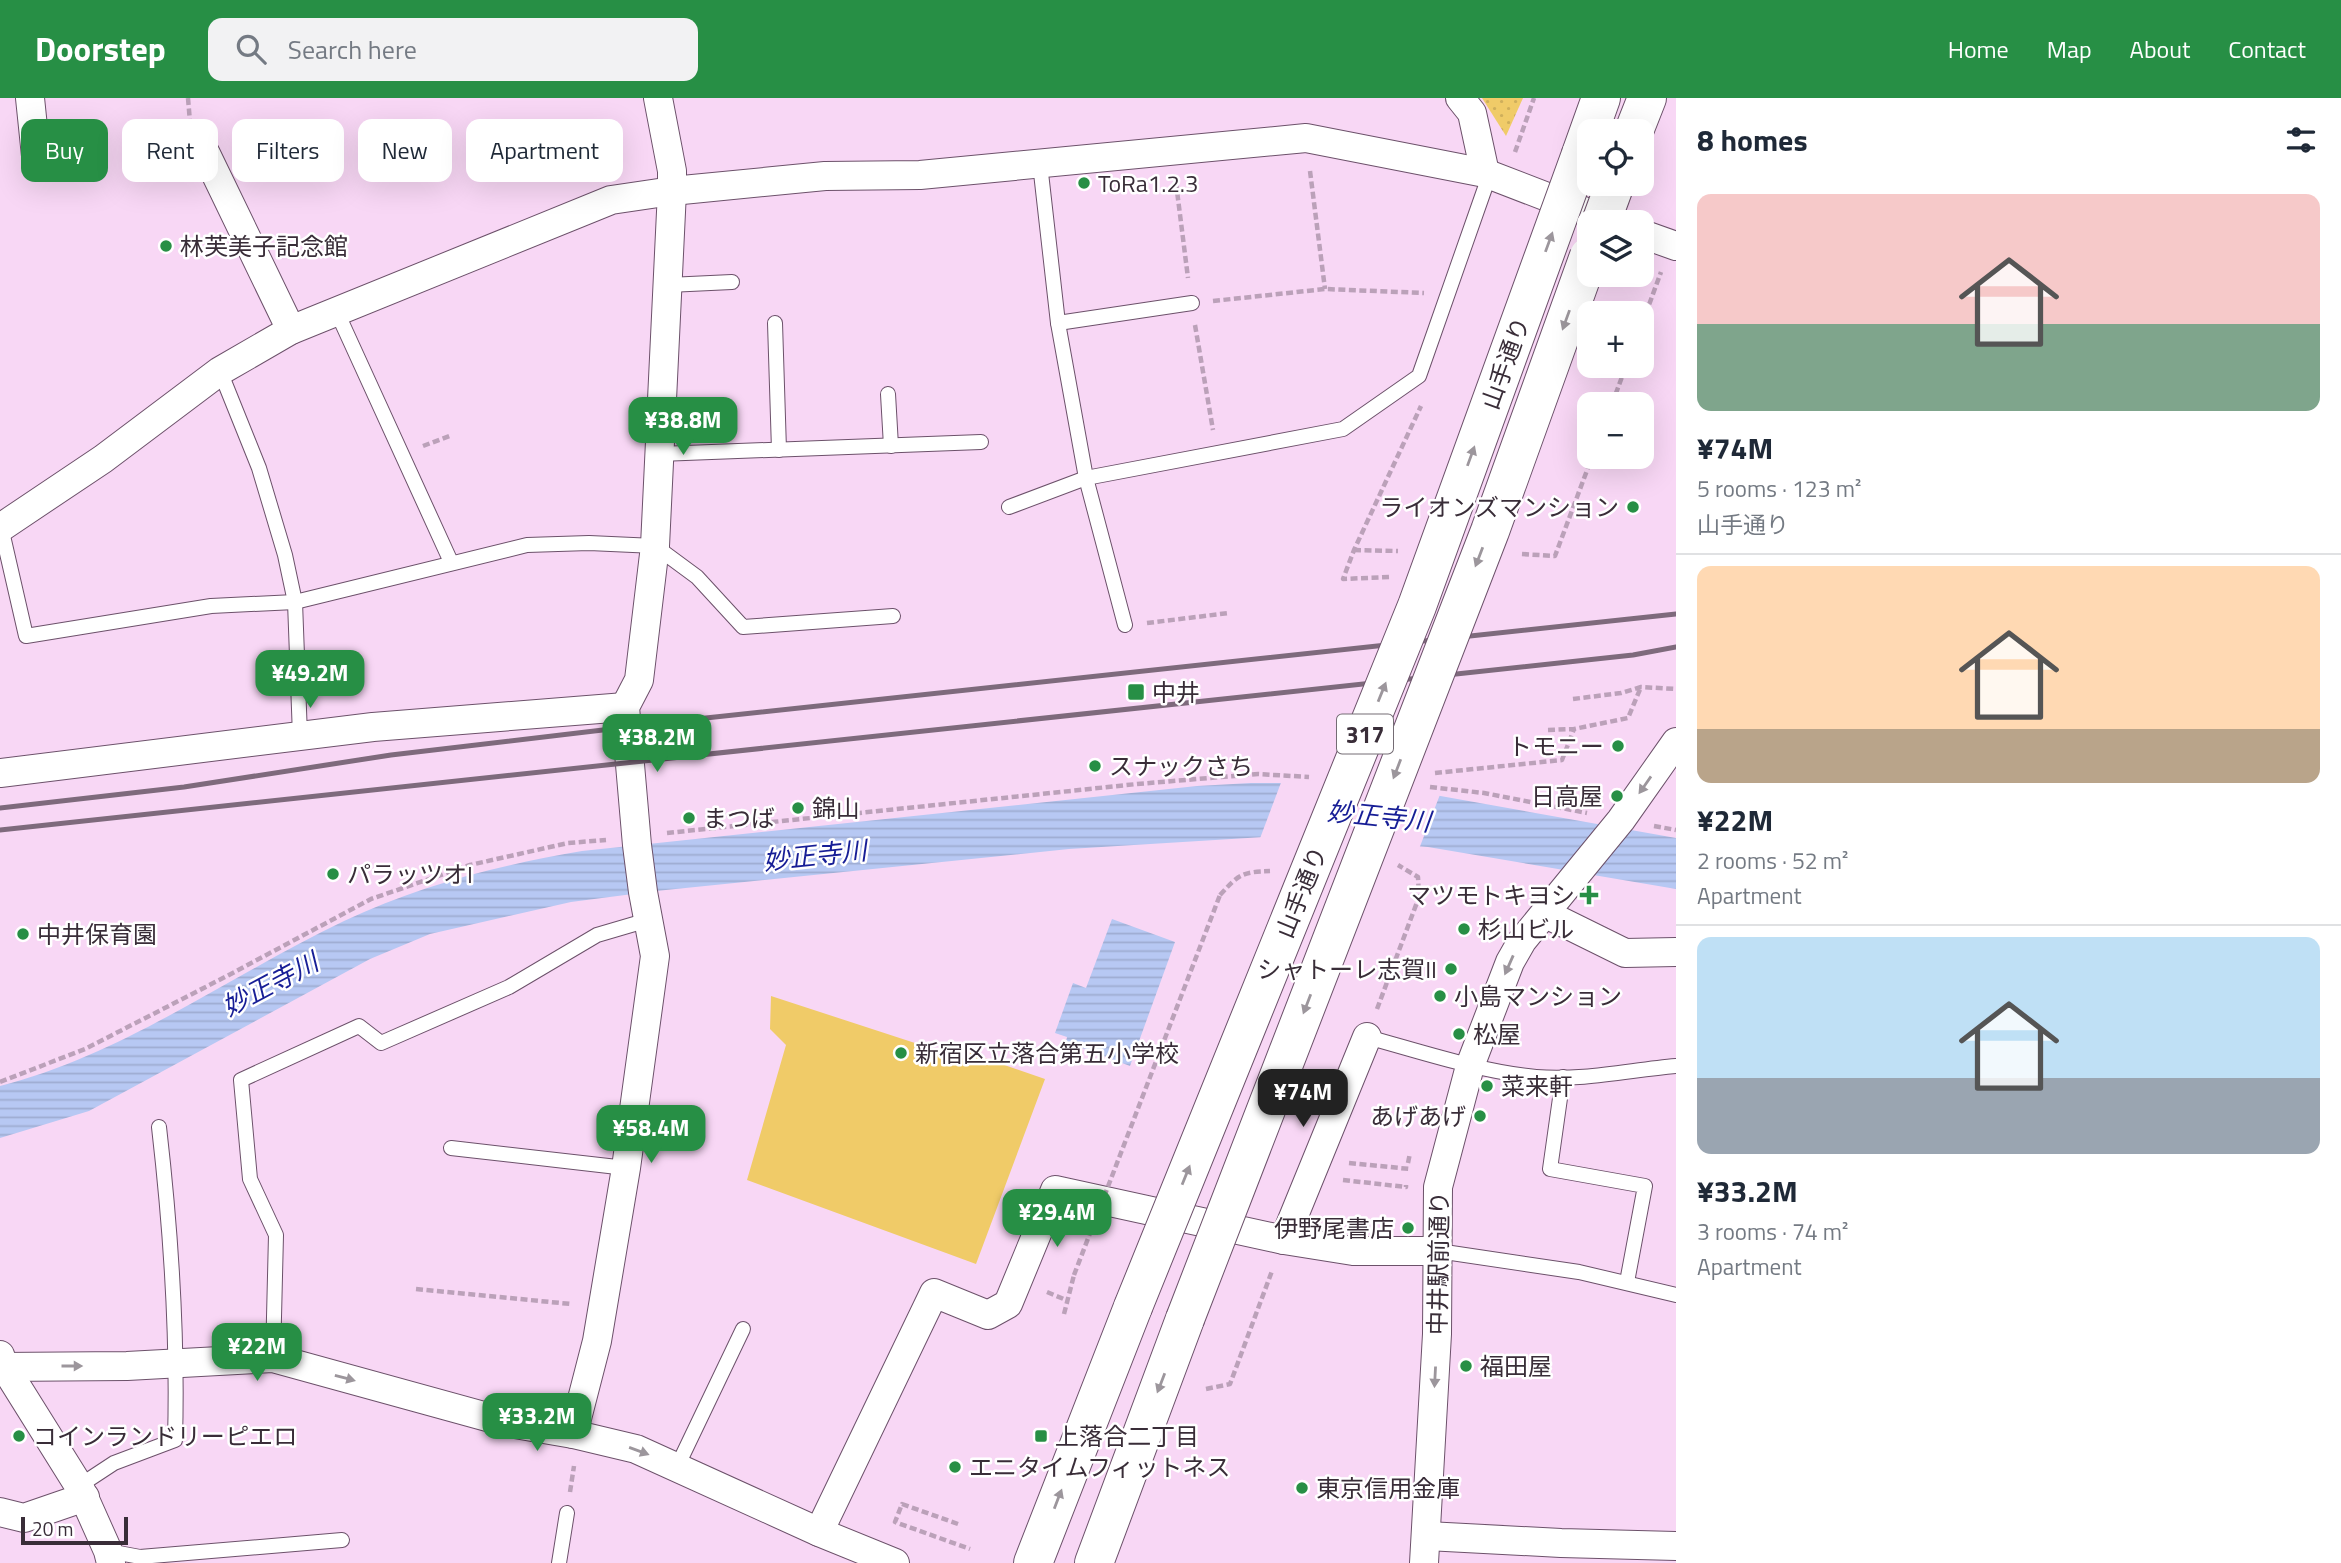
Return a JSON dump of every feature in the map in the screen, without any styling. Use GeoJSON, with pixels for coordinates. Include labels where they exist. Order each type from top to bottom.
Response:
{"type":"FeatureCollection","features":[{"type":"Feature","properties":{"kind":"main road","name":"山手通り"},"geometry":{"type":"LineString","coordinates":[[1033,1563],[1133,1307],[1417,606],[1601,98]]}},
{"type":"Feature","properties":{"kind":"main road"},"geometry":{"type":"LineString","coordinates":[[1639,119],[1647,98]]}},
{"type":"Feature","properties":{"kind":"main road","name":"山手通り"},"geometry":{"type":"LineString","coordinates":[[1094,1563],[1490,531],[1578,287]]}},
{"type":"Feature","properties":{"kind":"street"},"geometry":{"type":"LineString","coordinates":[[30,98],[32,119]]}},
{"type":"Feature","properties":{"kind":"street"},"geometry":{"type":"LineString","coordinates":[[576,1438],[597,1341],[626,1168],[655,956],[643,892],[625,707],[639,680],[655,547],[672,191],[672,170],[658,98]]}},
{"type":"Feature","properties":{"kind":"street"},"geometry":{"type":"LineString","coordinates":[[1460,98],[1472,113],[1485,173]]}},
{"type":"Feature","properties":{"kind":"street"},"geometry":{"type":"LineString","coordinates":[[1,527],[103,459],[220,371],[291,330],[611,201],[672,191],[825,176],[920,175],[1306,138],[1485,173],[1581,210]]}},
{"type":"Feature","properties":{"kind":"street"},"geometry":{"type":"LineString","coordinates":[[218,179],[291,330]]}},
{"type":"Feature","properties":{"kind":"street"},"geometry":{"type":"LineString","coordinates":[[1654,238],[1674,246]]}},
{"type":"Feature","properties":{"kind":"street"},"geometry":{"type":"LineString","coordinates":[[0,773],[373,727],[625,707]]}},
{"type":"Feature","properties":{"kind":"street","name":"中井駅前通り"},"geometry":{"type":"LineString","coordinates":[[1425,1549],[1437,1334],[1438,1187],[1470,1066],[1510,962],[1522,941],[1580,873],[1676,742]]}},
{"type":"Feature","properties":{"kind":"street"},"geometry":{"type":"LineString","coordinates":[[1546,914],[1625,953],[1676,952]]}},
{"type":"Feature","properties":{"kind":"street"},"geometry":{"type":"LineString","coordinates":[[1284,1240],[1367,1037]]}},
{"type":"Feature","properties":{"kind":"street"},"geometry":{"type":"LineString","coordinates":[[819,1532],[934,1293],[989,1315],[1008,1304],[1055,1190],[1284,1240],[1353,1251],[1438,1251]]}},
{"type":"Feature","properties":{"kind":"street"},"geometry":{"type":"LineString","coordinates":[[1,1363],[177,1365],[273,1358],[509,1423],[636,1449],[819,1532],[895,1563]]}},
{"type":"Feature","properties":{"kind":"street"},"geometry":{"type":"LineString","coordinates":[[1,1363],[82,1492],[110,1557]]}},
{"type":"Feature","properties":{"kind":"street"},"geometry":{"type":"LineString","coordinates":[[0,1512],[24,1518],[82,1492]]}},
{"type":"Feature","properties":{"kind":"street"},"geometry":{"type":"LineString","coordinates":[[1425,1549],[1561,1543],[1676,1546]]}},
{"type":"Feature","properties":{"kind":"lane"},"geometry":{"type":"LineString","coordinates":[[1040,164],[1058,323],[1086,478],[1125,625]]}},
{"type":"Feature","properties":{"kind":"lane"},"geometry":{"type":"LineString","coordinates":[[1009,506],[1086,478],[1343,429],[1419,376],[1486,185],[1485,173]]}},
{"type":"Feature","properties":{"kind":"lane"},"geometry":{"type":"LineString","coordinates":[[667,285],[732,282]]}},
{"type":"Feature","properties":{"kind":"lane"},"geometry":{"type":"LineString","coordinates":[[1058,323],[1192,303]]}},
{"type":"Feature","properties":{"kind":"lane"},"geometry":{"type":"LineString","coordinates":[[337,310],[452,562]]}},
{"type":"Feature","properties":{"kind":"lane"},"geometry":{"type":"LineString","coordinates":[[775,323],[779,450]]}},
{"type":"Feature","properties":{"kind":"lane"},"geometry":{"type":"LineString","coordinates":[[220,371],[259,468],[285,555],[295,602],[300,736]]}},
{"type":"Feature","properties":{"kind":"lane"},"geometry":{"type":"LineString","coordinates":[[888,394],[891,446]]}},
{"type":"Feature","properties":{"kind":"lane"},"geometry":{"type":"LineString","coordinates":[[659,454],[981,442]]}},
{"type":"Feature","properties":{"kind":"lane"},"geometry":{"type":"LineString","coordinates":[[1,527],[26,636],[211,606],[295,602],[527,545],[589,543],[655,547],[697,577],[743,627],[893,616]]}},
{"type":"Feature","properties":{"kind":"lane"},"geometry":{"type":"LineString","coordinates":[[273,1358],[276,1235],[250,1179],[241,1080],[359,1026],[381,1043],[509,987],[597,935],[648,920]]}},
{"type":"Feature","properties":{"kind":"lane"},"geometry":{"type":"LineString","coordinates":[[1367,1037],[1470,1066],[1536,1077],[1563,1077],[1676,1066]]}},
{"type":"Feature","properties":{"kind":"lane"},"geometry":{"type":"LineString","coordinates":[[1563,1077],[1550,1169],[1645,1186],[1627,1283]]}},
{"type":"Feature","properties":{"kind":"lane"},"geometry":{"type":"LineString","coordinates":[[82,1492],[114,1463],[175,1440],[177,1365],[159,1127]]}},
{"type":"Feature","properties":{"kind":"lane"},"geometry":{"type":"LineString","coordinates":[[452,1148],[626,1168]]}},
{"type":"Feature","properties":{"kind":"lane"},"geometry":{"type":"LineString","coordinates":[[1438,1251],[1579,1272],[1676,1296]]}},
{"type":"Feature","properties":{"kind":"lane"},"geometry":{"type":"LineString","coordinates":[[677,1467],[743,1329]]}},
{"type":"Feature","properties":{"kind":"lane"},"geometry":{"type":"LineString","coordinates":[[559,1563],[567,1513]]}},
{"type":"Feature","properties":{"kind":"lane"},"geometry":{"type":"LineString","coordinates":[[110,1557],[140,1557],[342,1540]]}},
{"type":"Feature","properties":{"kind":"path"},"geometry":{"type":"LineString","coordinates":[[1511,162],[1535,98]]}},
{"type":"Feature","properties":{"kind":"path"},"geometry":{"type":"LineString","coordinates":[[1306,138],[1325,289]]}},
{"type":"Feature","properties":{"kind":"path"},"geometry":{"type":"LineString","coordinates":[[1651,301],[1674,246]]}},
{"type":"Feature","properties":{"kind":"path"},"geometry":{"type":"LineString","coordinates":[[1192,303],[1325,289],[1449,294]]}},
{"type":"Feature","properties":{"kind":"path"},"geometry":{"type":"LineString","coordinates":[[1522,554],[1555,556],[1588,469]]}},
{"type":"Feature","properties":{"kind":"path"},"geometry":{"type":"LineString","coordinates":[[1125,625],[1228,613]]}},
{"type":"Feature","properties":{"kind":"path"},"geometry":{"type":"LineString","coordinates":[[1573,699],[1621,693],[1642,687],[1676,688]]}},
{"type":"Feature","properties":{"kind":"path"},"geometry":{"type":"LineString","coordinates":[[1548,730],[1574,729],[1628,718],[1642,687]]}},
{"type":"Feature","properties":{"kind":"path"},"geometry":{"type":"LineString","coordinates":[[1427,774],[1562,760],[1574,729]]}},
{"type":"Feature","properties":{"kind":"path"},"geometry":{"type":"LineString","coordinates":[[0,1082],[85,1049],[370,899],[470,865],[568,843],[637,841],[1138,784]]}},
{"type":"Feature","properties":{"kind":"path"},"geometry":{"type":"LineString","coordinates":[[1064,1314],[1074,1275],[1220,895]]}},
{"type":"Feature","properties":{"kind":"path"},"geometry":{"type":"LineString","coordinates":[[1334,1179],[1406,1187],[1410,1153]]}},
{"type":"Feature","properties":{"kind":"path"},"geometry":{"type":"LineString","coordinates":[[1347,1163],[1422,1170]]}},
{"type":"Feature","properties":{"kind":"path"},"geometry":{"type":"LineString","coordinates":[[1206,1389],[1230,1384],[1284,1240]]}},
{"type":"Feature","properties":{"kind":"path"},"geometry":{"type":"LineString","coordinates":[[416,1289],[603,1307]]}},
{"type":"Feature","properties":{"kind":"path"},"geometry":{"type":"LineString","coordinates":[[567,1513],[576,1438]]}},
{"type":"Feature","properties":{"kind":"path"},"geometry":{"type":"LineString","coordinates":[[958,1524],[902,1504],[895,1522],[970,1549]]}},
{"type":"Feature","properties":{"kind":"shaded area"},"geometry":{"type":"Polygon","coordinates":[[[1482,98],[1523,98],[1506,136],[1482,98]]]}},
{"type":"Feature","properties":{"kind":"shaded area"},"geometry":{"type":"Polygon","coordinates":[[[771,996],[967,1060],[970,1053],[1045,1079],[976,1264],[747,1180],[786,1045],[770,1029],[771,996]]]}},
{"type":"Feature","properties":{"kind":"water","name":"妙正寺川"},"geometry":{"type":"Polygon","coordinates":[[[1297,783],[1418,792],[1676,838],[1676,889],[1428,847],[1281,836],[1069,849],[571,902],[430,934],[370,959],[89,1111],[0,1138],[0,1086],[46,1072],[133,1034],[344,921],[402,897],[461,878],[582,851],[1197,786],[1297,783]]]}},
{"type":"Feature","properties":{"kind":"water"},"geometry":{"type":"Polygon","coordinates":[[[1112,919],[1175,942],[1130,1066],[1066,1042],[1067,1037],[1055,1033],[1073,983],[1086,988],[1112,919]]]}},
{"type":"Feature","properties":{"kind":"pier"},"geometry":{"type":"Polygon","coordinates":[[[1282,780],[1327,781],[1441,792],[1419,849],[1259,841],[1282,780]]]}},
{"type":"Feature","properties":{"kind":"railway"},"geometry":{"type":"LineString","coordinates":[[0,808],[184,787],[391,755],[687,720],[1676,614]]}},
{"type":"Feature","properties":{"kind":"railway"},"geometry":{"type":"LineString","coordinates":[[0,830],[1633,655],[1676,647]]}},
{"type":"Feature","properties":{"kind":"place","name":"ToRa1.2.3"},"geometry":{"type":"Point","coordinates":[1084,183]}},
{"type":"Feature","properties":{"kind":"place","name":"林芙美子記念館"},"geometry":{"type":"Point","coordinates":[166,246]}},
{"type":"Feature","properties":{"kind":"place","name":"ライオンズマンション"},"geometry":{"type":"Point","coordinates":[1633,507]}},
{"type":"Feature","properties":{"kind":"place","name":"中井"},"geometry":{"type":"Point","coordinates":[1136,692]}},
{"type":"Feature","properties":{"kind":"place","name":"トモニー"},"geometry":{"type":"Point","coordinates":[1618,746]}},
{"type":"Feature","properties":{"kind":"place","name":"スナックさち"},"geometry":{"type":"Point","coordinates":[1095,766]}},
{"type":"Feature","properties":{"kind":"place","name":"日高屋"},"geometry":{"type":"Point","coordinates":[1617,796]}},
{"type":"Feature","properties":{"kind":"place","name":"錦山"},"geometry":{"type":"Point","coordinates":[798,808]}},
{"type":"Feature","properties":{"kind":"place","name":"まつば"},"geometry":{"type":"Point","coordinates":[689,818]}},
{"type":"Feature","properties":{"kind":"place","name":"パラッツオI"},"geometry":{"type":"Point","coordinates":[333,874]}},
{"type":"Feature","properties":{"kind":"place","name":"マツモトキヨシ"},"geometry":{"type":"Point","coordinates":[1589,895]}},
{"type":"Feature","properties":{"kind":"place","name":"杉山ビル"},"geometry":{"type":"Point","coordinates":[1464,929]}},
{"type":"Feature","properties":{"kind":"place","name":"中井保育園"},"geometry":{"type":"Point","coordinates":[23,934]}},
{"type":"Feature","properties":{"kind":"place","name":"シャトーレ志賀II"},"geometry":{"type":"Point","coordinates":[1451,969]}},
{"type":"Feature","properties":{"kind":"place","name":"小島マンション"},"geometry":{"type":"Point","coordinates":[1440,996]}},
{"type":"Feature","properties":{"kind":"place","name":"松屋"},"geometry":{"type":"Point","coordinates":[1459,1034]}},
{"type":"Feature","properties":{"kind":"place","name":"新宿区立落合第五小学校"},"geometry":{"type":"Point","coordinates":[901,1053]}},
{"type":"Feature","properties":{"kind":"place","name":"菜来軒"},"geometry":{"type":"Point","coordinates":[1487,1086]}},
{"type":"Feature","properties":{"kind":"place","name":"あげあげ"},"geometry":{"type":"Point","coordinates":[1480,1116]}},
{"type":"Feature","properties":{"kind":"place","name":"伊野尾書店"},"geometry":{"type":"Point","coordinates":[1408,1228]}},
{"type":"Feature","properties":{"kind":"place","name":"福田屋"},"geometry":{"type":"Point","coordinates":[1466,1366]}},
{"type":"Feature","properties":{"kind":"place","name":"コインランドリーピエロ"},"geometry":{"type":"Point","coordinates":[19,1436]}},
{"type":"Feature","properties":{"kind":"place","name":"上落合二丁目"},"geometry":{"type":"Point","coordinates":[1041,1436]}},
{"type":"Feature","properties":{"kind":"place","name":"エニタイムフィットネス"},"geometry":{"type":"Point","coordinates":[955,1467]}},
{"type":"Feature","properties":{"kind":"place","name":"東京信用金庫"},"geometry":{"type":"Point","coordinates":[1302,1488]}}]}
